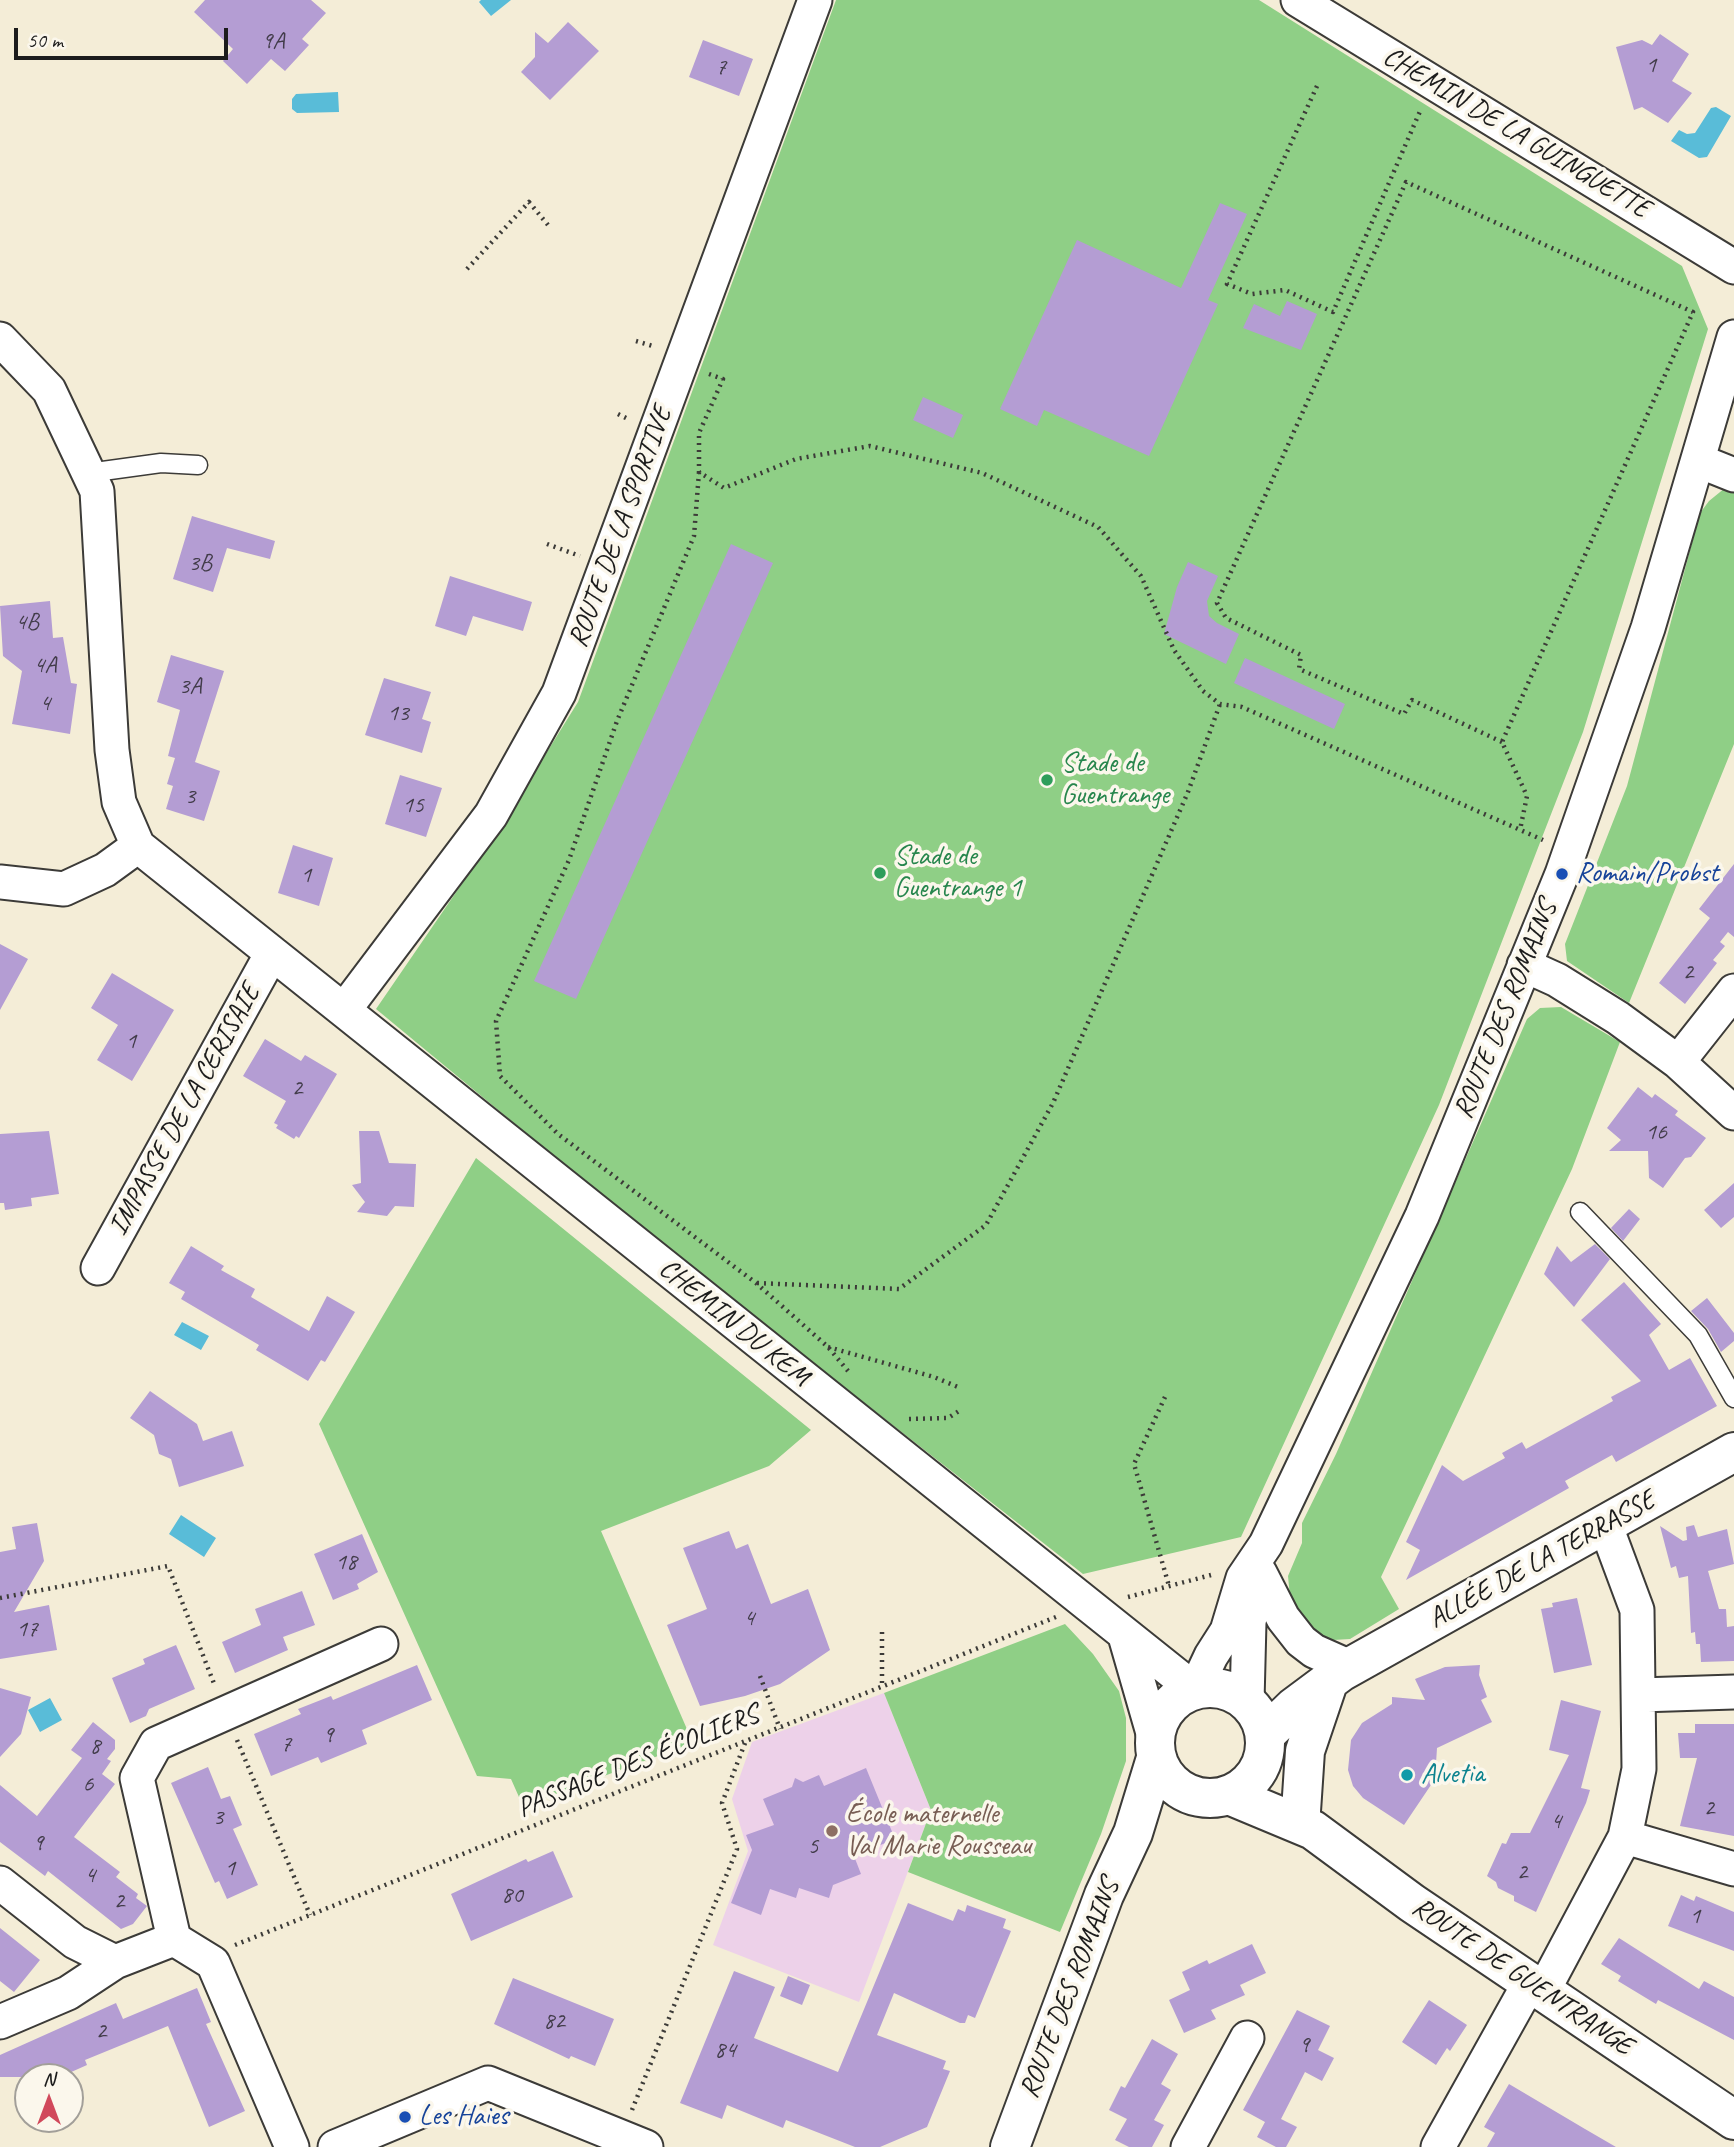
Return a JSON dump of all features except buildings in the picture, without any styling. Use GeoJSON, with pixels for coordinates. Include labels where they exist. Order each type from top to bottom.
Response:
{"type":"FeatureCollection","features":[{"type":"Feature","properties":{"kind":"street","name":"ROUTE DE LA SPORTIVE"},"geometry":{"type":"LineString","coordinates":[[344,1010],[491,815],[559,693],[815,0]]}},
{"type":"Feature","properties":{"kind":"street","name":"CHEMIN DE LA GUINGUETTE"},"geometry":{"type":"LineString","coordinates":[[1298,0],[1734,267]]}},
{"type":"Feature","properties":{"kind":"street","name":"ROUTE DES ROMAINS"},"geometry":{"type":"LineString","coordinates":[[1010,2147],[1104,1895],[1133,1833],[1163,1714],[1182,1695],[1195,1690],[1227,1630],[1422,1216],[1524,965],[1610,743],[1699,461],[1734,337]]}},
{"type":"Feature","properties":{"kind":"street"},"geometry":{"type":"LineString","coordinates":[[0,339],[49,390],[97,491],[114,763],[119,802],[138,846],[105,870],[64,889],[0,882]]}},
{"type":"Feature","properties":{"kind":"street"},"geometry":{"type":"LineString","coordinates":[[1699,461],[1734,475]]}},
{"type":"Feature","properties":{"kind":"street","name":"CHEMIN DU KEM"},"geometry":{"type":"LineString","coordinates":[[138,846],[1195,1690]]}},
{"type":"Feature","properties":{"kind":"street","name":"IMPASSE DE LA CERISAIE"},"geometry":{"type":"LineString","coordinates":[[98,1268],[272,953]]}},
{"type":"Feature","properties":{"kind":"street"},"geometry":{"type":"LineString","coordinates":[[1524,965],[1557,979],[1608,1012],[1678,1062],[1734,1113]]}},
{"type":"Feature","properties":{"kind":"street"},"geometry":{"type":"LineString","coordinates":[[1678,1062],[1734,991]]}},
{"type":"Feature","properties":{"kind":"street","name":"ALLÉE DE LA TERRASSE"},"geometry":{"type":"LineString","coordinates":[[1259,1729],[1340,1674],[1734,1452]]}},
{"type":"Feature","properties":{"kind":"street"},"geometry":{"type":"LineString","coordinates":[[1438,2147],[1625,1837],[1639,1769],[1637,1610],[1605,1524]]}},
{"type":"Feature","properties":{"kind":"street","name":"ROUTE DES ROMAINS"},"geometry":{"type":"LineString","coordinates":[[1133,1833],[1254,1777],[1259,1729],[1249,1622],[1256,1565]]}},
{"type":"Feature","properties":{"kind":"street"},"geometry":{"type":"LineString","coordinates":[[1256,1565],[1283,1618],[1301,1640],[1340,1674],[1305,1751],[1307,1821]]}},
{"type":"Feature","properties":{"kind":"street"},"geometry":{"type":"LineString","coordinates":[[1125,1636],[1164,1775],[1178,1788],[1212,1796]]}},
{"type":"Feature","properties":{"kind":"street"},"geometry":{"type":"LineString","coordinates":[[292,2147],[213,1963],[174,1939],[137,1778],[156,1744],[381,1644]]}},
{"type":"Feature","properties":{"kind":"street"},"geometry":{"type":"LineString","coordinates":[[1195,1690],[1226,1690],[1259,1729]]}},
{"type":"Feature","properties":{"kind":"street"},"geometry":{"type":"LineString","coordinates":[[1640,1695],[1734,1692]]}},
{"type":"Feature","properties":{"kind":"street","name":"ROUTE DE GUENTRANGE"},"geometry":{"type":"LineString","coordinates":[[1259,1729],[1307,1821]]}},
{"type":"Feature","properties":{"kind":"street","name":"ROUTE DE GUENTRANGE"},"geometry":{"type":"LineString","coordinates":[[1212,1796],[1307,1821],[1536,1987],[1734,2120]]}},
{"type":"Feature","properties":{"kind":"street"},"geometry":{"type":"LineString","coordinates":[[1625,1837],[1734,1869]]}},
{"type":"Feature","properties":{"kind":"street"},"geometry":{"type":"LineString","coordinates":[[0,1883],[75,1942],[115,1962]]}},
{"type":"Feature","properties":{"kind":"street"},"geometry":{"type":"LineString","coordinates":[[0,2022],[68,1993],[115,1962],[174,1939]]}},
{"type":"Feature","properties":{"kind":"street"},"geometry":{"type":"LineString","coordinates":[[1188,2147],[1247,2038]]}},
{"type":"Feature","properties":{"kind":"street"},"geometry":{"type":"LineString","coordinates":[[335,2147],[488,2083],[633,2142]]}},
{"type":"Feature","properties":{"kind":"lane"},"geometry":{"type":"LineString","coordinates":[[88,473],[161,463],[198,465]]}},
{"type":"Feature","properties":{"kind":"lane"},"geometry":{"type":"LineString","coordinates":[[1580,1212],[1698,1335],[1734,1398]]}},
{"type":"Feature","properties":{"kind":"path"},"geometry":{"type":"LineString","coordinates":[[1317,86],[1227,285],[1252,295],[1285,290],[1333,312],[1433,83]]}},
{"type":"Feature","properties":{"kind":"path"},"geometry":{"type":"LineString","coordinates":[[1502,742],[1693,312],[1406,182],[1217,603],[1226,618],[1301,656],[1299,669],[1404,714],[1412,699],[1502,742],[1527,796],[1520,830]]}},
{"type":"Feature","properties":{"kind":"path"},"geometry":{"type":"LineString","coordinates":[[467,269],[529,202],[548,225]]}},
{"type":"Feature","properties":{"kind":"path"},"geometry":{"type":"LineString","coordinates":[[636,341],[685,356],[702,371],[723,379],[698,433],[699,472],[694,536],[617,721],[569,860],[496,1021],[500,1076],[558,1135],[756,1283],[828,1347],[850,1374]]}},
{"type":"Feature","properties":{"kind":"path"},"geometry":{"type":"LineString","coordinates":[[699,472],[724,488],[796,459],[870,446],[982,473],[1098,527],[1141,576],[1174,650],[1203,691],[1220,704],[1242,707],[1546,842]]}},
{"type":"Feature","properties":{"kind":"path"},"geometry":{"type":"LineString","coordinates":[[756,1283],[899,1289],[986,1226],[1053,1103],[1188,792],[1220,704]]}},
{"type":"Feature","properties":{"kind":"path"},"geometry":{"type":"LineString","coordinates":[[828,1347],[934,1377],[958,1387]]}},
{"type":"Feature","properties":{"kind":"path"},"geometry":{"type":"LineString","coordinates":[[1165,1397],[1133,1464],[1169,1586]]}},
{"type":"Feature","properties":{"kind":"path"},"geometry":{"type":"LineString","coordinates":[[901,1416],[911,1421],[948,1418],[961,1409]]}},
{"type":"Feature","properties":{"kind":"path"},"geometry":{"type":"LineString","coordinates":[[1117,1600],[1256,1565]]}},
{"type":"Feature","properties":{"kind":"path"},"geometry":{"type":"LineString","coordinates":[[0,1598],[167,1566]]}},
{"type":"Feature","properties":{"kind":"path","name":"PASSAGE DES ÉCOLIERS"},"geometry":{"type":"LineString","coordinates":[[213,1963],[237,1944],[1053,1621],[1074,1596]]}},
{"type":"Feature","properties":{"kind":"path"},"geometry":{"type":"LineString","coordinates":[[882,1632],[882,1688]]}},
{"type":"Feature","properties":{"kind":"path"},"geometry":{"type":"LineString","coordinates":[[760,1676],[780,1729]]}},
{"type":"Feature","properties":{"kind":"path"},"geometry":{"type":"LineString","coordinates":[[633,2142],[737,1849],[722,1804],[746,1742]]}},
{"type":"Feature","properties":{"kind":"shaded area","name":"École maternelle Val Marie Rousseau"},"geometry":{"type":"Polygon","coordinates":[[[884,1693],[931,1810],[859,2002],[713,1945],[748,1851],[732,1799],[752,1742],[884,1693]]]}},
{"type":"Feature","properties":{"kind":"green space","name":"Stade de Guentrange"},"geometry":{"type":"Polygon","coordinates":[[[836,0],[1259,0],[1682,266],[1708,329],[1583,732],[1439,1105],[1241,1537],[1083,1574],[647,1233],[376,1009],[496,834],[578,702],[836,0]]]}},
{"type":"Feature","properties":{"kind":"green space"},"geometry":{"type":"Polygon","coordinates":[[[1725,488],[1734,490],[1734,744],[1629,1003],[1567,961],[1565,944],[1627,786],[1700,513],[1709,501],[1725,488]]]}},
{"type":"Feature","properties":{"kind":"green space"},"geometry":{"type":"Polygon","coordinates":[[[1561,1007],[1620,1042],[1572,1169],[1381,1577],[1399,1609],[1350,1639],[1316,1641],[1291,1608],[1288,1576],[1302,1543],[1302,1523],[1336,1454],[1527,1019],[1540,1008],[1561,1007]]]}},
{"type":"Feature","properties":{"kind":"green space"},"geometry":{"type":"Polygon","coordinates":[[[476,1158],[811,1430],[769,1466],[601,1531],[693,1743],[523,1806],[511,1779],[477,1776],[319,1424],[476,1158]]]}},
{"type":"Feature","properties":{"kind":"green space"},"geometry":{"type":"Polygon","coordinates":[[[1065,1624],[1093,1654],[1119,1691],[1126,1718],[1126,1761],[1101,1834],[1060,1932],[908,1872],[931,1810],[884,1693],[1065,1624]]]}},
{"type":"Feature","properties":{"kind":"water"},"geometry":{"type":"Polygon","coordinates":[[[511,0],[491,16],[479,2],[511,0]]]}},
{"type":"Feature","properties":{"kind":"water"},"geometry":{"type":"Polygon","coordinates":[[[338,92],[339,112],[297,113],[292,109],[292,99],[296,94],[338,92]]]}},
{"type":"Feature","properties":{"kind":"water"},"geometry":{"type":"Polygon","coordinates":[[[1716,107],[1731,116],[1707,157],[1699,158],[1671,141],[1679,130],[1687,134],[1695,133],[1711,108],[1716,107]]]}},
{"type":"Feature","properties":{"kind":"water"},"geometry":{"type":"Polygon","coordinates":[[[182,1322],[209,1336],[201,1350],[174,1335],[182,1322]]]}},
{"type":"Feature","properties":{"kind":"water"},"geometry":{"type":"Polygon","coordinates":[[[181,1515],[216,1538],[204,1557],[169,1534],[181,1515]]]}},
{"type":"Feature","properties":{"kind":"water"},"geometry":{"type":"Polygon","coordinates":[[[50,1698],[62,1720],[40,1732],[28,1710],[50,1698]]]}},
{"type":"Feature","properties":{"kind":"place","name":"Stade de Guentrange"},"geometry":{"type":"Point","coordinates":[1047,780]}},
{"type":"Feature","properties":{"kind":"place","name":"Stade de Guentrange 1"},"geometry":{"type":"Point","coordinates":[880,873]}},
{"type":"Feature","properties":{"kind":"place","name":"Romain/Probst"},"geometry":{"type":"Point","coordinates":[1562,874]}},
{"type":"Feature","properties":{"kind":"place","name":"Alvetia"},"geometry":{"type":"Point","coordinates":[1407,1775]}},
{"type":"Feature","properties":{"kind":"place","name":"École maternelle Val Marie Rousseau"},"geometry":{"type":"Point","coordinates":[832,1831]}},
{"type":"Feature","properties":{"kind":"place","name":"Les Haies"},"geometry":{"type":"Point","coordinates":[405,2117]}}]}
